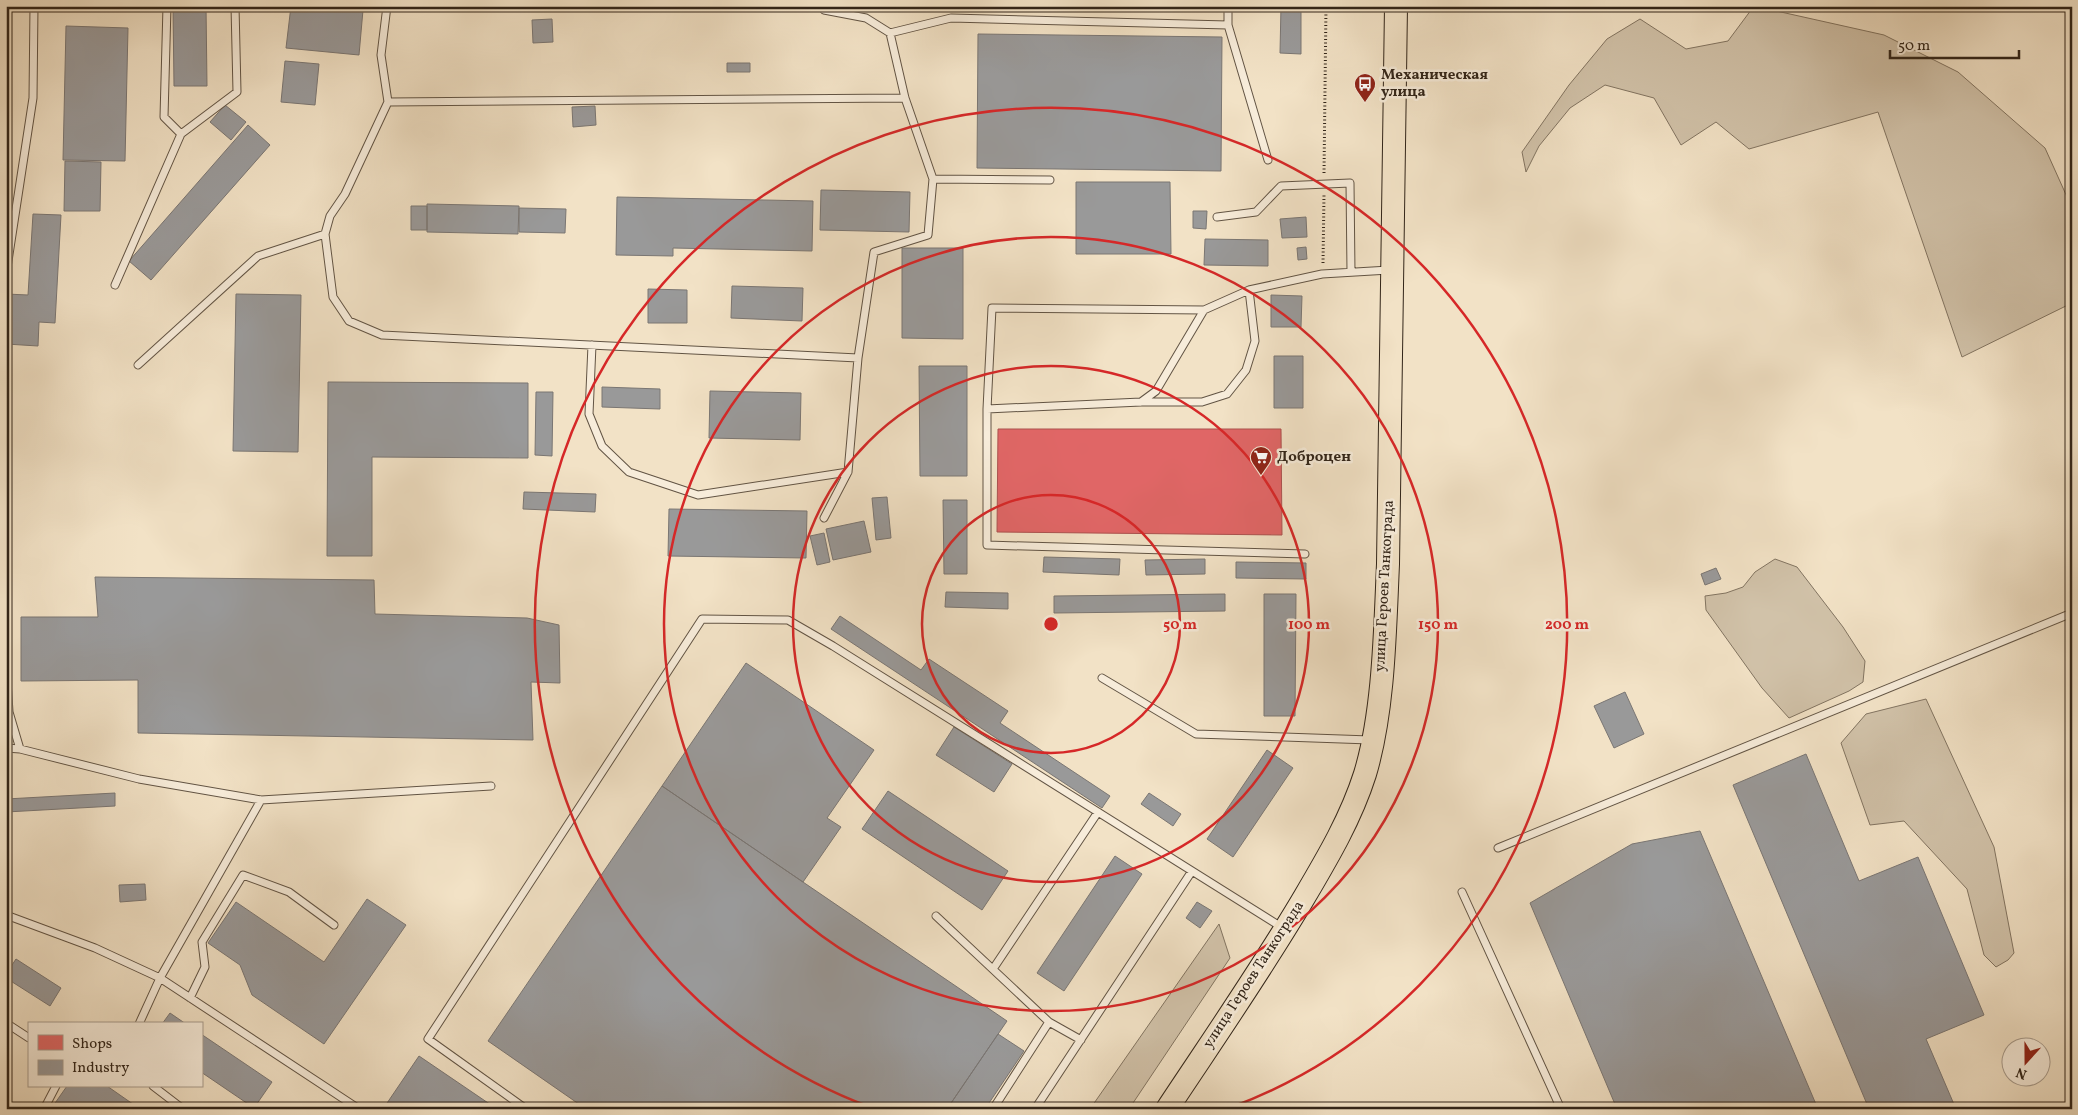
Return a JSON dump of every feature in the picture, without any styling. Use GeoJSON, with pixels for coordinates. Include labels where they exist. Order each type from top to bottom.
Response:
{"type":"FeatureCollection","features":[{"type":"Feature","properties":{"kind":"main road","name":"улица Героев Танкограда"},"geometry":{"type":"LineString","coordinates":[[1167,1109],[1286,929],[1339,839],[1365,774],[1373,740],[1384,650],[1388,564],[1396,6]]}},
{"type":"Feature","properties":{"kind":"lane"},"geometry":{"type":"LineString","coordinates":[[6,274],[33,98],[34,6]]}},
{"type":"Feature","properties":{"kind":"lane"},"geometry":{"type":"LineString","coordinates":[[166,6],[164,117],[181,134]]}},
{"type":"Feature","properties":{"kind":"lane"},"geometry":{"type":"LineString","coordinates":[[114,285],[181,134],[237,92],[235,6]]}},
{"type":"Feature","properties":{"kind":"lane"},"geometry":{"type":"LineString","coordinates":[[387,6],[381,55],[388,102],[345,194],[330,216],[325,234],[333,297],[349,320],[382,335],[858,358]]}},
{"type":"Feature","properties":{"kind":"lane"},"geometry":{"type":"LineString","coordinates":[[1228,6],[1228,25],[1268,160]]}},
{"type":"Feature","properties":{"kind":"lane"},"geometry":{"type":"LineString","coordinates":[[824,10],[866,18],[890,33],[905,98],[933,179],[928,235],[874,252],[858,358],[848,472],[824,518]]}},
{"type":"Feature","properties":{"kind":"lane"},"geometry":{"type":"LineString","coordinates":[[890,33],[951,18],[1228,25]]}},
{"type":"Feature","properties":{"kind":"lane"},"geometry":{"type":"LineString","coordinates":[[388,102],[905,98]]}},
{"type":"Feature","properties":{"kind":"lane"},"geometry":{"type":"LineString","coordinates":[[933,179],[1050,180]]}},
{"type":"Feature","properties":{"kind":"lane"},"geometry":{"type":"LineString","coordinates":[[1217,217],[1256,212],[1281,186],[1350,183],[1351,272]]}},
{"type":"Feature","properties":{"kind":"lane"},"geometry":{"type":"LineString","coordinates":[[138,365],[258,256],[325,234]]}},
{"type":"Feature","properties":{"kind":"lane"},"geometry":{"type":"LineString","coordinates":[[1306,554],[987,545],[986,409],[992,308],[1204,310],[1249,290],[1322,274],[1391,270]]}},
{"type":"Feature","properties":{"kind":"lane"},"geometry":{"type":"LineString","coordinates":[[986,409],[1141,402],[1202,402],[1227,394],[1246,370],[1254,341],[1249,290]]}},
{"type":"Feature","properties":{"kind":"lane"},"geometry":{"type":"LineString","coordinates":[[1141,402],[1156,391],[1204,310]]}},
{"type":"Feature","properties":{"kind":"lane"},"geometry":{"type":"LineString","coordinates":[[592,345],[589,414],[602,446],[629,472],[698,495],[848,472]]}},
{"type":"Feature","properties":{"kind":"lane"},"geometry":{"type":"LineString","coordinates":[[1498,848],[2072,613]]}},
{"type":"Feature","properties":{"kind":"lane"},"geometry":{"type":"LineString","coordinates":[[526,1109],[428,1039],[702,619],[788,620],[833,646],[1286,929]]}},
{"type":"Feature","properties":{"kind":"lane"},"geometry":{"type":"LineString","coordinates":[[6,665],[9,712],[20,748]]}},
{"type":"Feature","properties":{"kind":"lane"},"geometry":{"type":"LineString","coordinates":[[1102,678],[1196,734],[1373,740]]}},
{"type":"Feature","properties":{"kind":"lane"},"geometry":{"type":"LineString","coordinates":[[6,748],[20,748],[139,779],[261,800],[490,786]]}},
{"type":"Feature","properties":{"kind":"lane"},"geometry":{"type":"LineString","coordinates":[[140,1022],[160,978],[261,800]]}},
{"type":"Feature","properties":{"kind":"lane"},"geometry":{"type":"LineString","coordinates":[[993,970],[1098,812]]}},
{"type":"Feature","properties":{"kind":"lane"},"geometry":{"type":"LineString","coordinates":[[1035,1109],[1192,870]]}},
{"type":"Feature","properties":{"kind":"lane"},"geometry":{"type":"LineString","coordinates":[[190,998],[205,967],[202,942],[243,875],[289,892],[334,925]]}},
{"type":"Feature","properties":{"kind":"lane"},"geometry":{"type":"LineString","coordinates":[[1462,892],[1561,1109]]}},
{"type":"Feature","properties":{"kind":"lane"},"geometry":{"type":"LineString","coordinates":[[6,915],[95,948],[160,978],[360,1109]]}},
{"type":"Feature","properties":{"kind":"lane"},"geometry":{"type":"LineString","coordinates":[[936,916],[1049,1022],[1082,1040]]}},
{"type":"Feature","properties":{"kind":"lane"},"geometry":{"type":"LineString","coordinates":[[993,1109],[1049,1022]]}},
{"type":"Feature","properties":{"kind":"lane"},"geometry":{"type":"LineString","coordinates":[[6,1023],[28,1037]]}},
{"type":"Feature","properties":{"kind":"lane"},"geometry":{"type":"LineString","coordinates":[[44,1109],[55,1088]]}},
{"type":"Feature","properties":{"kind":"lane"},"geometry":{"type":"LineString","coordinates":[[156,1088],[183,1109]]}},
{"type":"Feature","properties":{"kind":"path"},"geometry":{"type":"LineString","coordinates":[[1322,274],[1326,6]]}},
{"type":"Feature","properties":{"kind":"shaded area"},"geometry":{"type":"Polygon","coordinates":[[[1754,6],[1884,35],[1958,72],[2045,148],[2072,208],[2072,303],[1962,357],[1878,112],[1749,149],[1716,122],[1681,145],[1654,98],[1605,85],[1570,108],[1539,146],[1526,172],[1522,152],[1569,85],[1607,39],[1640,19],[1686,49],[1728,41],[1754,6]]]}},
{"type":"Feature","properties":{"kind":"shaded area"},"geometry":{"type":"Polygon","coordinates":[[[1775,559],[1797,567],[1843,627],[1865,661],[1863,682],[1849,691],[1789,718],[1762,688],[1706,610],[1705,596],[1726,593],[1743,587],[1755,572],[1775,559]]]}},
{"type":"Feature","properties":{"kind":"shaded area"},"geometry":{"type":"Polygon","coordinates":[[[1926,699],[1994,847],[2014,953],[2008,960],[1996,967],[1984,955],[1967,889],[1904,821],[1870,825],[1841,743],[1866,714],[1926,699]]]}},
{"type":"Feature","properties":{"kind":"shaded area"},"geometry":{"type":"Polygon","coordinates":[[[1219,924],[1230,958],[1129,1109],[1090,1109],[1219,924]]]}},
{"type":"Feature","properties":{"kind":"building: Shops"},"geometry":{"type":"Polygon","coordinates":[[[998,429],[1281,429],[1282,535],[997,532],[998,429]]]}},
{"type":"Feature","properties":{"kind":"building: Industry"},"geometry":{"type":"Polygon","coordinates":[[[173,6],[206,6],[207,86],[174,86],[173,6]]]}},
{"type":"Feature","properties":{"kind":"building: Industry"},"geometry":{"type":"Polygon","coordinates":[[[291,6],[325,6],[363,10],[359,55],[286,48],[291,6]]]}},
{"type":"Feature","properties":{"kind":"building: Industry"},"geometry":{"type":"Polygon","coordinates":[[[1281,6],[1301,6],[1301,54],[1280,53],[1281,6]]]}},
{"type":"Feature","properties":{"kind":"building: Industry"},"geometry":{"type":"Polygon","coordinates":[[[552,19],[553,42],[533,43],[532,20],[552,19]]]}},
{"type":"Feature","properties":{"kind":"building: Industry"},"geometry":{"type":"Polygon","coordinates":[[[66,26],[128,28],[125,161],[63,160],[66,26]]]}},
{"type":"Feature","properties":{"kind":"building: Industry"},"geometry":{"type":"Polygon","coordinates":[[[978,34],[1222,37],[1221,171],[977,168],[978,34]]]}},
{"type":"Feature","properties":{"kind":"building: Industry"},"geometry":{"type":"Polygon","coordinates":[[[285,61],[319,64],[315,105],[281,102],[285,61]]]}},
{"type":"Feature","properties":{"kind":"building: Industry"},"geometry":{"type":"Polygon","coordinates":[[[727,63],[750,63],[750,72],[727,72],[727,63]]]}},
{"type":"Feature","properties":{"kind":"building: Industry"},"geometry":{"type":"Polygon","coordinates":[[[225,105],[246,122],[231,140],[210,122],[225,105]]]}},
{"type":"Feature","properties":{"kind":"building: Industry"},"geometry":{"type":"Polygon","coordinates":[[[595,106],[596,125],[573,127],[572,107],[595,106]]]}},
{"type":"Feature","properties":{"kind":"building: Industry"},"geometry":{"type":"Polygon","coordinates":[[[248,125],[270,145],[151,280],[129,261],[248,125]]]}},
{"type":"Feature","properties":{"kind":"building: Industry"},"geometry":{"type":"Polygon","coordinates":[[[65,161],[101,162],[100,211],[64,211],[65,161]]]}},
{"type":"Feature","properties":{"kind":"building: Industry"},"geometry":{"type":"Polygon","coordinates":[[[1076,182],[1170,182],[1171,254],[1076,254],[1076,182]]]}},
{"type":"Feature","properties":{"kind":"building: Industry"},"geometry":{"type":"Polygon","coordinates":[[[821,190],[910,192],[909,232],[820,230],[821,190]]]}},
{"type":"Feature","properties":{"kind":"building: Industry"},"geometry":{"type":"Polygon","coordinates":[[[617,197],[813,201],[812,251],[673,248],[673,256],[616,255],[617,197]]]}},
{"type":"Feature","properties":{"kind":"building: Industry"},"geometry":{"type":"Polygon","coordinates":[[[427,204],[519,206],[518,234],[427,232],[427,204]]]}},
{"type":"Feature","properties":{"kind":"building: Industry"},"geometry":{"type":"Polygon","coordinates":[[[411,206],[427,206],[427,230],[411,230],[411,206]]]}},
{"type":"Feature","properties":{"kind":"building: Industry"},"geometry":{"type":"Polygon","coordinates":[[[519,208],[566,209],[565,233],[519,232],[519,208]]]}},
{"type":"Feature","properties":{"kind":"building: Industry"},"geometry":{"type":"Polygon","coordinates":[[[1193,211],[1207,211],[1206,229],[1193,228],[1193,211]]]}},
{"type":"Feature","properties":{"kind":"building: Industry"},"geometry":{"type":"Polygon","coordinates":[[[33,214],[61,215],[55,323],[39,322],[38,346],[6,344],[6,294],[28,295],[33,214]]]}},
{"type":"Feature","properties":{"kind":"building: Industry"},"geometry":{"type":"Polygon","coordinates":[[[1306,217],[1307,237],[1282,238],[1280,219],[1306,217]]]}},
{"type":"Feature","properties":{"kind":"building: Industry"},"geometry":{"type":"Polygon","coordinates":[[[1205,239],[1268,240],[1268,266],[1204,265],[1205,239]]]}},
{"type":"Feature","properties":{"kind":"building: Industry"},"geometry":{"type":"Polygon","coordinates":[[[1306,247],[1307,259],[1298,260],[1297,248],[1306,247]]]}},
{"type":"Feature","properties":{"kind":"building: Industry"},"geometry":{"type":"Polygon","coordinates":[[[902,248],[963,248],[963,339],[902,338],[902,248]]]}},
{"type":"Feature","properties":{"kind":"building: Industry"},"geometry":{"type":"Polygon","coordinates":[[[732,286],[803,288],[802,321],[731,318],[732,286]]]}},
{"type":"Feature","properties":{"kind":"building: Industry"},"geometry":{"type":"Polygon","coordinates":[[[648,289],[687,290],[687,323],[648,323],[648,289]]]}},
{"type":"Feature","properties":{"kind":"building: Industry"},"geometry":{"type":"Polygon","coordinates":[[[236,294],[301,295],[298,452],[233,451],[236,294]]]}},
{"type":"Feature","properties":{"kind":"building: Industry"},"geometry":{"type":"Polygon","coordinates":[[[1271,295],[1302,296],[1301,327],[1271,327],[1271,295]]]}},
{"type":"Feature","properties":{"kind":"building: Industry"},"geometry":{"type":"Polygon","coordinates":[[[1274,356],[1303,356],[1303,408],[1274,408],[1274,356]]]}},
{"type":"Feature","properties":{"kind":"building: Industry"},"geometry":{"type":"Polygon","coordinates":[[[919,366],[967,366],[967,476],[920,476],[919,366]]]}},
{"type":"Feature","properties":{"kind":"building: Industry"},"geometry":{"type":"Polygon","coordinates":[[[328,382],[528,383],[528,458],[372,457],[372,556],[327,556],[328,382]]]}},
{"type":"Feature","properties":{"kind":"building: Industry"},"geometry":{"type":"Polygon","coordinates":[[[602,387],[660,389],[660,409],[602,407],[602,387]]]}},
{"type":"Feature","properties":{"kind":"building: Industry"},"geometry":{"type":"Polygon","coordinates":[[[710,391],[801,393],[800,440],[709,438],[710,391]]]}},
{"type":"Feature","properties":{"kind":"building: Industry"},"geometry":{"type":"Polygon","coordinates":[[[536,392],[553,392],[552,456],[535,455],[536,392]]]}},
{"type":"Feature","properties":{"kind":"building: Industry"},"geometry":{"type":"Polygon","coordinates":[[[524,492],[596,494],[595,512],[523,509],[524,492]]]}},
{"type":"Feature","properties":{"kind":"building: Industry"},"geometry":{"type":"Polygon","coordinates":[[[887,497],[891,538],[876,540],[872,498],[887,497]]]}},
{"type":"Feature","properties":{"kind":"building: Industry"},"geometry":{"type":"Polygon","coordinates":[[[943,500],[967,500],[967,574],[944,574],[943,500]]]}},
{"type":"Feature","properties":{"kind":"building: Industry"},"geometry":{"type":"Polygon","coordinates":[[[669,509],[807,511],[806,558],[668,556],[669,509]]]}},
{"type":"Feature","properties":{"kind":"building: Industry"},"geometry":{"type":"Polygon","coordinates":[[[864,521],[871,552],[833,560],[826,529],[864,521]]]}},
{"type":"Feature","properties":{"kind":"building: Industry"},"geometry":{"type":"Polygon","coordinates":[[[824,533],[830,562],[817,565],[810,536],[824,533]]]}},
{"type":"Feature","properties":{"kind":"building: Industry"},"geometry":{"type":"Polygon","coordinates":[[[1044,557],[1120,559],[1119,575],[1043,572],[1044,557]]]}},
{"type":"Feature","properties":{"kind":"building: Industry"},"geometry":{"type":"Polygon","coordinates":[[[1205,559],[1205,574],[1146,575],[1145,560],[1205,559]]]}},
{"type":"Feature","properties":{"kind":"building: Industry"},"geometry":{"type":"Polygon","coordinates":[[[1236,562],[1306,563],[1306,579],[1236,578],[1236,562]]]}},
{"type":"Feature","properties":{"kind":"building: Industry"},"geometry":{"type":"Polygon","coordinates":[[[1716,568],[1721,579],[1705,585],[1701,574],[1716,568]]]}},
{"type":"Feature","properties":{"kind":"building: Industry"},"geometry":{"type":"Polygon","coordinates":[[[95,577],[374,580],[375,614],[527,618],[559,625],[560,683],[531,682],[533,740],[138,733],[138,680],[21,681],[21,617],[98,617],[95,577]]]}},
{"type":"Feature","properties":{"kind":"building: Industry"},"geometry":{"type":"Polygon","coordinates":[[[946,592],[1008,593],[1008,609],[945,607],[946,592]]]}},
{"type":"Feature","properties":{"kind":"building: Industry"},"geometry":{"type":"Polygon","coordinates":[[[1225,594],[1225,611],[1054,613],[1054,596],[1225,594]]]}},
{"type":"Feature","properties":{"kind":"building: Industry"},"geometry":{"type":"Polygon","coordinates":[[[1264,594],[1296,594],[1295,716],[1264,716],[1264,594]]]}},
{"type":"Feature","properties":{"kind":"building: Industry"},"geometry":{"type":"Polygon","coordinates":[[[840,616],[921,670],[929,659],[1008,711],[1000,723],[1110,796],[1102,808],[831,629],[840,616]]]}},
{"type":"Feature","properties":{"kind":"building: Industry"},"geometry":{"type":"Polygon","coordinates":[[[746,663],[874,750],[827,818],[841,827],[803,882],[662,786],[746,663]]]}},
{"type":"Feature","properties":{"kind":"building: Industry"},"geometry":{"type":"Polygon","coordinates":[[[1625,692],[1644,734],[1614,748],[1594,706],[1625,692]]]}},
{"type":"Feature","properties":{"kind":"building: Industry"},"geometry":{"type":"Polygon","coordinates":[[[954,727],[1012,764],[994,792],[936,755],[954,727]]]}},
{"type":"Feature","properties":{"kind":"building: Industry"},"geometry":{"type":"Polygon","coordinates":[[[1267,750],[1293,768],[1233,857],[1207,839],[1267,750]]]}},
{"type":"Feature","properties":{"kind":"building: Industry"},"geometry":{"type":"Polygon","coordinates":[[[1806,754],[1859,881],[1918,857],[1984,1015],[1926,1039],[1956,1109],[1869,1109],[1733,785],[1806,754]]]}},
{"type":"Feature","properties":{"kind":"building: Industry"},"geometry":{"type":"Polygon","coordinates":[[[662,786],[1007,1021],[947,1109],[586,1109],[488,1041],[662,786]]]}},
{"type":"Feature","properties":{"kind":"building: Industry"},"geometry":{"type":"Polygon","coordinates":[[[888,791],[1008,871],[982,910],[862,829],[888,791]]]}},
{"type":"Feature","properties":{"kind":"building: Industry"},"geometry":{"type":"Polygon","coordinates":[[[115,793],[115,806],[6,812],[6,799],[115,793]]]}},
{"type":"Feature","properties":{"kind":"building: Industry"},"geometry":{"type":"Polygon","coordinates":[[[1149,793],[1181,814],[1173,826],[1141,804],[1149,793]]]}},
{"type":"Feature","properties":{"kind":"building: Industry"},"geometry":{"type":"Polygon","coordinates":[[[1700,831],[1818,1109],[1617,1109],[1530,903],[1632,844],[1700,831]]]}},
{"type":"Feature","properties":{"kind":"building: Industry"},"geometry":{"type":"Polygon","coordinates":[[[1115,856],[1142,874],[1064,991],[1037,973],[1115,856]]]}},
{"type":"Feature","properties":{"kind":"building: Industry"},"geometry":{"type":"Polygon","coordinates":[[[145,884],[146,900],[120,902],[119,885],[145,884]]]}},
{"type":"Feature","properties":{"kind":"building: Industry"},"geometry":{"type":"Polygon","coordinates":[[[367,899],[406,925],[324,1044],[252,995],[240,965],[208,943],[236,902],[324,962],[367,899]]]}},
{"type":"Feature","properties":{"kind":"building: Industry"},"geometry":{"type":"Polygon","coordinates":[[[1197,902],[1212,911],[1200,928],[1186,918],[1197,902]]]}},
{"type":"Feature","properties":{"kind":"building: Industry"},"geometry":{"type":"Polygon","coordinates":[[[16,959],[61,988],[50,1006],[6,978],[6,974],[16,959]]]}},
{"type":"Feature","properties":{"kind":"building: Industry"},"geometry":{"type":"Polygon","coordinates":[[[170,1013],[183,1022],[163,1022],[170,1013]]]}},
{"type":"Feature","properties":{"kind":"building: Industry"},"geometry":{"type":"Polygon","coordinates":[[[998,1034],[1024,1051],[985,1109],[947,1109],[998,1034]]]}},
{"type":"Feature","properties":{"kind":"building: Industry"},"geometry":{"type":"Polygon","coordinates":[[[202,1035],[272,1082],[254,1108],[202,1073],[202,1035]]]}},
{"type":"Feature","properties":{"kind":"building: Industry"},"geometry":{"type":"Polygon","coordinates":[[[419,1056],[497,1109],[383,1109],[419,1056]]]}},
{"type":"Feature","properties":{"kind":"building: Industry"},"geometry":{"type":"Polygon","coordinates":[[[66,1088],[110,1088],[140,1109],[56,1109],[53,1106],[66,1088]]]}},
{"type":"Feature","properties":{"kind":"place","name":"Механическая улица"},"geometry":{"type":"Point","coordinates":[1365,103]}},
{"type":"Feature","properties":{"kind":"place","name":"Доброцен"},"geometry":{"type":"Point","coordinates":[1261,476]}}]}
